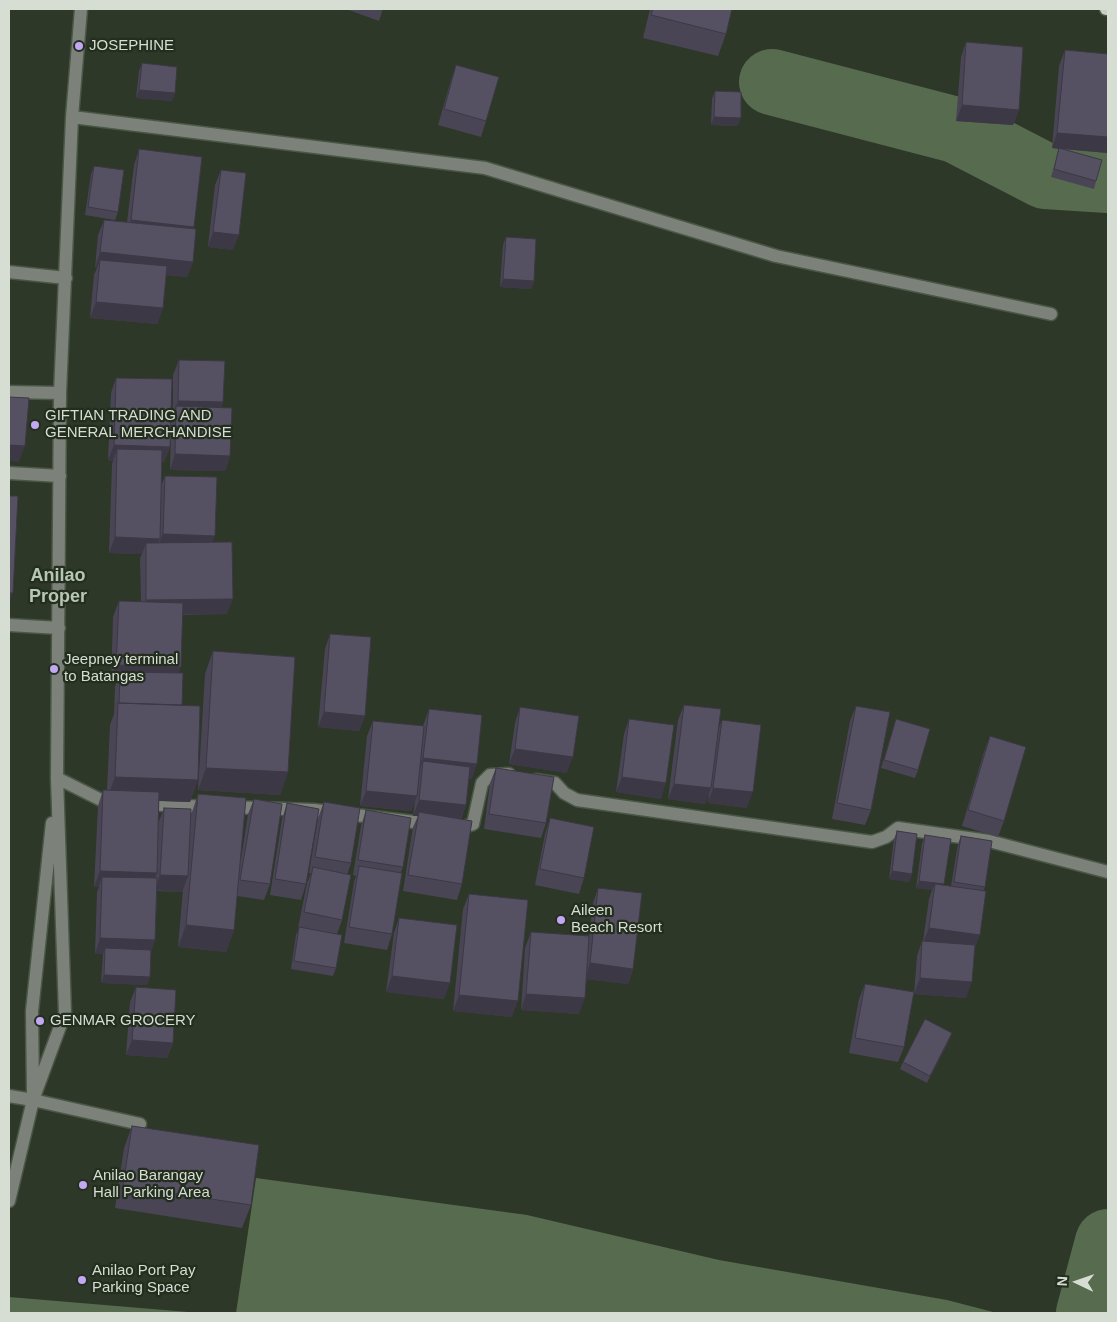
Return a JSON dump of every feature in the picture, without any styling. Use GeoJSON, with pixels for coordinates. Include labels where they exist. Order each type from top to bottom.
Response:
{"type":"FeatureCollection","features":[{"type":"Feature","properties":{"kind":"street"},"geometry":{"type":"LineString","coordinates":[[9,1201],[33,1100],[65,1012],[57,778],[60,393],[72,117],[81,9]]}},
{"type":"Feature","properties":{"kind":"street"},"geometry":{"type":"LineString","coordinates":[[72,117],[485,168],[776,256],[1051,314]]}},
{"type":"Feature","properties":{"kind":"street"},"geometry":{"type":"LineString","coordinates":[[9,272],[66,278]]}},
{"type":"Feature","properties":{"kind":"street"},"geometry":{"type":"LineString","coordinates":[[9,392],[60,393]]}},
{"type":"Feature","properties":{"kind":"street"},"geometry":{"type":"LineString","coordinates":[[9,473],[60,476]]}},
{"type":"Feature","properties":{"kind":"street"},"geometry":{"type":"LineString","coordinates":[[9,626],[59,628]]}},
{"type":"Feature","properties":{"kind":"street"},"geometry":{"type":"LineString","coordinates":[[57,778],[103,801],[174,806],[314,810],[463,827],[474,824],[482,783],[490,775],[504,774],[555,784],[564,793],[577,800],[872,842],[886,837],[898,828],[989,842],[1108,872]]}},
{"type":"Feature","properties":{"kind":"street"},"geometry":{"type":"LineString","coordinates":[[33,1100],[32,1011],[57,778]]}},
{"type":"Feature","properties":{"kind":"street"},"geometry":{"type":"LineString","coordinates":[[9,1096],[140,1124]]}},
{"type":"Feature","properties":{"kind":"shaded area"},"geometry":{"type":"Polygon","coordinates":[[[256,1178],[527,1215],[719,1260],[947,1300],[997,1313],[236,1313],[256,1178]]]}},
{"type":"Feature","properties":{"kind":"shaded area"},"geometry":{"type":"Polygon","coordinates":[[[9,1297],[200,1313],[9,1313],[9,1297]]]}},
{"type":"Feature","properties":{"kind":"building"},"geometry":{"type":"Polygon","coordinates":[[[653,9],[732,9],[726,34],[651,15],[653,9]]]}},
{"type":"Feature","properties":{"kind":"building"},"geometry":{"type":"Polygon","coordinates":[[[966,42],[1023,47],[1019,110],[962,105],[966,42]]]}},
{"type":"Feature","properties":{"kind":"building"},"geometry":{"type":"Polygon","coordinates":[[[1065,50],[1108,54],[1108,137],[1057,133],[1065,50]]]}},
{"type":"Feature","properties":{"kind":"building"},"geometry":{"type":"Polygon","coordinates":[[[142,63],[177,67],[175,93],[139,90],[142,63]]]}},
{"type":"Feature","properties":{"kind":"building"},"geometry":{"type":"Polygon","coordinates":[[[456,65],[499,77],[486,121],[444,109],[456,65]]]}},
{"type":"Feature","properties":{"kind":"building"},"geometry":{"type":"Polygon","coordinates":[[[715,91],[741,92],[741,118],[714,117],[715,91]]]}},
{"type":"Feature","properties":{"kind":"building"},"geometry":{"type":"Polygon","coordinates":[[[1059,148],[1102,160],[1096,181],[1054,169],[1059,148]]]}},
{"type":"Feature","properties":{"kind":"building"},"geometry":{"type":"Polygon","coordinates":[[[139,149],[202,157],[194,227],[131,220],[139,149]]]}},
{"type":"Feature","properties":{"kind":"building"},"geometry":{"type":"Polygon","coordinates":[[[94,166],[124,170],[118,212],[88,207],[94,166]]]}},
{"type":"Feature","properties":{"kind":"building"},"geometry":{"type":"Polygon","coordinates":[[[221,170],[246,173],[239,235],[213,232],[221,170]]]}},
{"type":"Feature","properties":{"kind":"building"},"geometry":{"type":"Polygon","coordinates":[[[104,220],[196,229],[193,262],[100,252],[104,220]]]}},
{"type":"Feature","properties":{"kind":"building"},"geometry":{"type":"Polygon","coordinates":[[[506,237],[536,239],[534,281],[503,279],[506,237]]]}},
{"type":"Feature","properties":{"kind":"building"},"geometry":{"type":"Polygon","coordinates":[[[100,260],[167,266],[163,308],[96,302],[100,260]]]}},
{"type":"Feature","properties":{"kind":"building"},"geometry":{"type":"Polygon","coordinates":[[[179,360],[225,361],[223,402],[178,401],[179,360]]]}},
{"type":"Feature","properties":{"kind":"building"},"geometry":{"type":"Polygon","coordinates":[[[116,378],[172,379],[170,447],[114,445],[116,378]]]}},
{"type":"Feature","properties":{"kind":"building"},"geometry":{"type":"Polygon","coordinates":[[[9,397],[29,398],[25,446],[9,445],[9,397]]]}},
{"type":"Feature","properties":{"kind":"building"},"geometry":{"type":"Polygon","coordinates":[[[176,406],[232,408],[230,456],[175,454],[176,406]]]}},
{"type":"Feature","properties":{"kind":"building"},"geometry":{"type":"Polygon","coordinates":[[[117,449],[162,450],[160,539],[115,537],[117,449]]]}},
{"type":"Feature","properties":{"kind":"building"},"geometry":{"type":"Polygon","coordinates":[[[165,476],[217,477],[215,536],[163,534],[165,476]]]}},
{"type":"Feature","properties":{"kind":"building"},"geometry":{"type":"Polygon","coordinates":[[[9,496],[18,496],[13,593],[9,593],[9,496]]]}},
{"type":"Feature","properties":{"kind":"building"},"geometry":{"type":"Polygon","coordinates":[[[232,542],[233,599],[146,600],[146,543],[232,542]]]}},
{"type":"Feature","properties":{"kind":"building"},"geometry":{"type":"Polygon","coordinates":[[[119,601],[183,603],[181,667],[116,665],[119,601]]]}},
{"type":"Feature","properties":{"kind":"building"},"geometry":{"type":"Polygon","coordinates":[[[330,634],[371,637],[365,716],[324,712],[330,634]]]}},
{"type":"Feature","properties":{"kind":"building"},"geometry":{"type":"Polygon","coordinates":[[[213,651],[295,657],[288,772],[206,768],[213,651]]]}},
{"type":"Feature","properties":{"kind":"building"},"geometry":{"type":"Polygon","coordinates":[[[120,672],[183,673],[182,705],[119,703],[120,672]]]}},
{"type":"Feature","properties":{"kind":"building"},"geometry":{"type":"Polygon","coordinates":[[[118,703],[200,706],[198,780],[115,777],[118,703]]]}},
{"type":"Feature","properties":{"kind":"building"},"geometry":{"type":"Polygon","coordinates":[[[684,705],[721,709],[711,788],[674,784],[684,705]]]}},
{"type":"Feature","properties":{"kind":"building"},"geometry":{"type":"Polygon","coordinates":[[[856,706],[890,712],[871,810],[837,803],[856,706]]]}},
{"type":"Feature","properties":{"kind":"building"},"geometry":{"type":"Polygon","coordinates":[[[520,707],[579,716],[573,757],[515,749],[520,707]]]}},
{"type":"Feature","properties":{"kind":"building"},"geometry":{"type":"Polygon","coordinates":[[[429,709],[482,715],[477,764],[423,758],[429,709]]]}},
{"type":"Feature","properties":{"kind":"building"},"geometry":{"type":"Polygon","coordinates":[[[629,719],[674,725],[666,783],[622,777],[629,719]]]}},
{"type":"Feature","properties":{"kind":"building"},"geometry":{"type":"Polygon","coordinates":[[[896,719],[930,729],[918,770],[884,760],[896,719]]]}},
{"type":"Feature","properties":{"kind":"building"},"geometry":{"type":"Polygon","coordinates":[[[722,720],[761,725],[753,792],[713,788],[722,720]]]}},
{"type":"Feature","properties":{"kind":"building"},"geometry":{"type":"Polygon","coordinates":[[[373,721],[424,726],[417,796],[366,791],[373,721]]]}},
{"type":"Feature","properties":{"kind":"building"},"geometry":{"type":"Polygon","coordinates":[[[990,736],[1026,747],[1004,821],[968,810],[990,736]]]}},
{"type":"Feature","properties":{"kind":"building"},"geometry":{"type":"Polygon","coordinates":[[[423,761],[470,767],[466,805],[419,800],[423,761]]]}},
{"type":"Feature","properties":{"kind":"building"},"geometry":{"type":"Polygon","coordinates":[[[496,768],[554,777],[546,823],[489,814],[496,768]]]}},
{"type":"Feature","properties":{"kind":"building"},"geometry":{"type":"Polygon","coordinates":[[[103,790],[159,792],[157,873],[100,871],[103,790]]]}},
{"type":"Feature","properties":{"kind":"building"},"geometry":{"type":"Polygon","coordinates":[[[198,794],[246,798],[234,930],[186,925],[198,794]]]}},
{"type":"Feature","properties":{"kind":"building"},"geometry":{"type":"Polygon","coordinates":[[[254,799],[282,804],[270,884],[240,880],[254,799]]]}},
{"type":"Feature","properties":{"kind":"building"},"geometry":{"type":"Polygon","coordinates":[[[324,802],[360,808],[351,863],[315,857],[324,802]]]}},
{"type":"Feature","properties":{"kind":"building"},"geometry":{"type":"Polygon","coordinates":[[[287,803],[319,809],[306,884],[275,879],[287,803]]]}},
{"type":"Feature","properties":{"kind":"building"},"geometry":{"type":"Polygon","coordinates":[[[164,808],[191,809],[188,876],[160,875],[164,808]]]}},
{"type":"Feature","properties":{"kind":"building"},"geometry":{"type":"Polygon","coordinates":[[[366,810],[411,818],[403,867],[358,860],[366,810]]]}},
{"type":"Feature","properties":{"kind":"building"},"geometry":{"type":"Polygon","coordinates":[[[419,812],[472,821],[462,884],[408,875],[419,812]]]}},
{"type":"Feature","properties":{"kind":"building"},"geometry":{"type":"Polygon","coordinates":[[[550,818],[594,827],[584,878],[540,869],[550,818]]]}},
{"type":"Feature","properties":{"kind":"building"},"geometry":{"type":"Polygon","coordinates":[[[897,831],[917,834],[912,874],[892,871],[897,831]]]}},
{"type":"Feature","properties":{"kind":"building"},"geometry":{"type":"Polygon","coordinates":[[[925,835],[951,839],[944,884],[919,881],[925,835]]]}},
{"type":"Feature","properties":{"kind":"building"},"geometry":{"type":"Polygon","coordinates":[[[961,836],[992,841],[985,887],[954,882],[961,836]]]}},
{"type":"Feature","properties":{"kind":"building"},"geometry":{"type":"Polygon","coordinates":[[[359,866],[402,873],[392,934],[349,927],[359,866]]]}},
{"type":"Feature","properties":{"kind":"building"},"geometry":{"type":"Polygon","coordinates":[[[313,867],[351,875],[342,920],[304,912],[313,867]]]}},
{"type":"Feature","properties":{"kind":"building"},"geometry":{"type":"Polygon","coordinates":[[[102,877],[157,878],[155,940],[100,938],[102,877]]]}},
{"type":"Feature","properties":{"kind":"building"},"geometry":{"type":"Polygon","coordinates":[[[935,884],[986,891],[980,935],[929,928],[935,884]]]}},
{"type":"Feature","properties":{"kind":"building"},"geometry":{"type":"Polygon","coordinates":[[[598,888],[642,893],[633,969],[590,963],[598,888]]]}},
{"type":"Feature","properties":{"kind":"building"},"geometry":{"type":"Polygon","coordinates":[[[469,894],[528,900],[518,1001],[459,995],[469,894]]]}},
{"type":"Feature","properties":{"kind":"building"},"geometry":{"type":"Polygon","coordinates":[[[399,918],[457,925],[450,983],[392,976],[399,918]]]}},
{"type":"Feature","properties":{"kind":"building"},"geometry":{"type":"Polygon","coordinates":[[[299,927],[342,935],[336,968],[294,961],[299,927]]]}},
{"type":"Feature","properties":{"kind":"building"},"geometry":{"type":"Polygon","coordinates":[[[531,932],[589,936],[585,998],[526,994],[531,932]]]}},
{"type":"Feature","properties":{"kind":"building"},"geometry":{"type":"Polygon","coordinates":[[[922,941],[975,945],[972,982],[920,978],[922,941]]]}},
{"type":"Feature","properties":{"kind":"building"},"geometry":{"type":"Polygon","coordinates":[[[105,948],[151,950],[150,977],[104,975],[105,948]]]}},
{"type":"Feature","properties":{"kind":"building"},"geometry":{"type":"Polygon","coordinates":[[[865,984],[914,992],[904,1047],[855,1038],[865,984]]]}},
{"type":"Feature","properties":{"kind":"building"},"geometry":{"type":"Polygon","coordinates":[[[136,987],[176,990],[173,1043],[132,1040],[136,987]]]}},
{"type":"Feature","properties":{"kind":"building"},"geometry":{"type":"Polygon","coordinates":[[[925,1019],[952,1033],[930,1076],[903,1062],[925,1019]]]}},
{"type":"Feature","properties":{"kind":"building"},"geometry":{"type":"Polygon","coordinates":[[[132,1126],[259,1145],[251,1205],[123,1186],[132,1126]]]}},
{"type":"Feature","properties":{"kind":"waterway"},"geometry":{"type":"LineString","coordinates":[[772,82],[956,130],[1045,176],[1108,180]]}},
{"type":"Feature","properties":{"kind":"waterway"},"geometry":{"type":"LineString","coordinates":[[1089,1313],[1108,1242]]}},
{"type":"Feature","properties":{"kind":"place","name":"JOSEPHINE"},"geometry":{"type":"Point","coordinates":[79,46]}},
{"type":"Feature","properties":{"kind":"place","name":"GIFTIAN TRADING AND GENERAL MERCHANDISE"},"geometry":{"type":"Point","coordinates":[35,425]}},
{"type":"Feature","properties":{"kind":"place","name":"Jeepney terminal to Batangas"},"geometry":{"type":"Point","coordinates":[54,669]}},
{"type":"Feature","properties":{"kind":"place","name":"Aileen Beach Resort"},"geometry":{"type":"Point","coordinates":[561,920]}},
{"type":"Feature","properties":{"kind":"place","name":"GENMAR GROCERY"},"geometry":{"type":"Point","coordinates":[40,1021]}},
{"type":"Feature","properties":{"kind":"place","name":"Anilao Barangay Hall Parking Area"},"geometry":{"type":"Point","coordinates":[83,1185]}},
{"type":"Feature","properties":{"kind":"place","name":"Anilao Port Pay Parking Space"},"geometry":{"type":"Point","coordinates":[82,1280]}},
{"type":"Feature","properties":{"kind":"district","name":"Anilao Proper"},"geometry":{"type":"Point","coordinates":[58,586]}}]}
